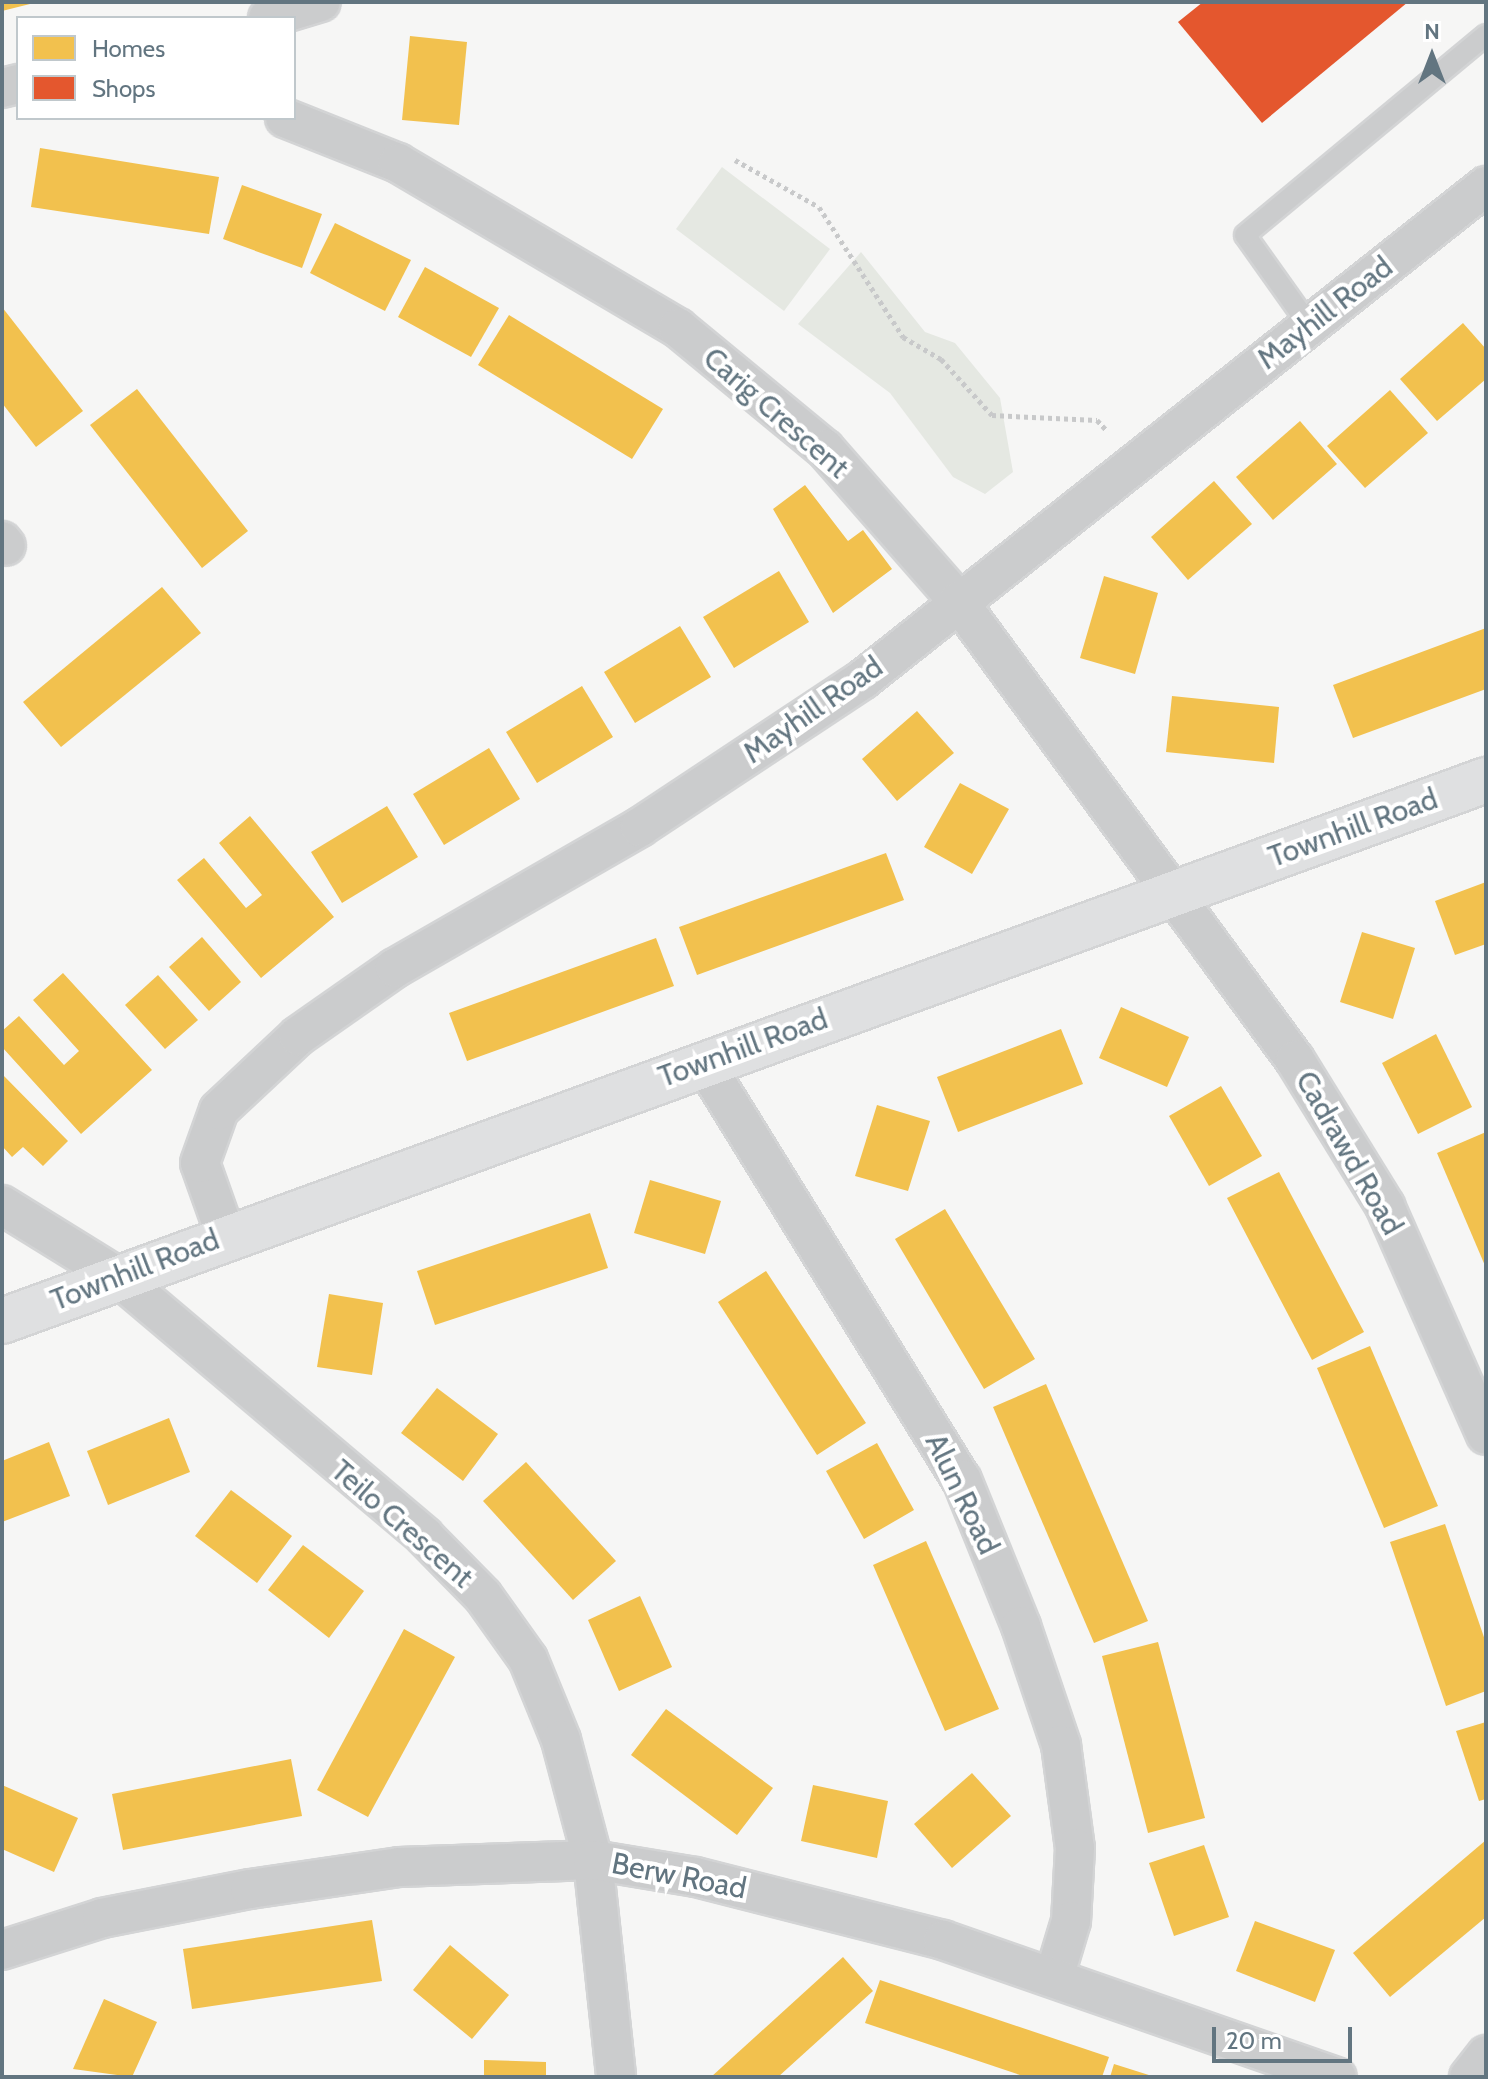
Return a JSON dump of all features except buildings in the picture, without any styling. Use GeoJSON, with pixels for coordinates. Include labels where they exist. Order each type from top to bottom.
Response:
{"type":"FeatureCollection","features":[{"type":"Feature","properties":{"kind":"street"},"geometry":{"type":"LineString","coordinates":[[275,16],[321,2]]}},
{"type":"Feature","properties":{"kind":"street","name":"Carig Crescent"},"geometry":{"type":"LineString","coordinates":[[290,120],[398,163],[678,328],[825,449],[958,601],[1172,894]]}},
{"type":"Feature","properties":{"kind":"street","name":"Mayhill Road"},"geometry":{"type":"LineString","coordinates":[[226,1236],[200,1163],[219,1110],[298,1036],[395,968],[654,818],[862,680],[1486,186]]}},
{"type":"Feature","properties":{"kind":"street","name":"Townhill Road"},"geometry":{"type":"LineString","coordinates":[[2,1321],[226,1236],[1486,780]]}},
{"type":"Feature","properties":{"kind":"street","name":"Cadrawd Road"},"geometry":{"type":"LineString","coordinates":[[1172,894],[1295,1060],[1385,1206],[1486,1435]]}},
{"type":"Feature","properties":{"kind":"street","name":"Alun Road"},"geometry":{"type":"LineString","coordinates":[[704,1063],[962,1480],[1021,1626],[1061,1745],[1075,1848],[1071,1921],[1055,1974]]}},
{"type":"Feature","properties":{"kind":"street","name":"Teilo Crescent"},"geometry":{"type":"LineString","coordinates":[[2,1205],[118,1277],[424,1536],[483,1596],[544,1692],[593,1860],[616,2077]]}},
{"type":"Feature","properties":{"kind":"street","name":"Berw Road"},"geometry":{"type":"LineString","coordinates":[[2,1950],[102,1918],[250,1889],[399,1867],[593,1860],[837,1910],[1055,1974],[1337,2077]]}},
{"type":"Feature","properties":{"kind":"street"},"geometry":{"type":"LineString","coordinates":[[1469,2077],[1486,2055]]}},
{"type":"Feature","properties":{"kind":"lane"},"geometry":{"type":"LineString","coordinates":[[1309,325],[1245,235],[1486,35]]}},
{"type":"Feature","properties":{"kind":"path"},"geometry":{"type":"LineString","coordinates":[[735,160],[819,207],[903,337],[941,359],[992,415],[1097,420],[1136,461]]}},
{"type":"Feature","properties":{"kind":"shaded area"},"geometry":{"type":"Polygon","coordinates":[[[722,167],[830,249],[784,311],[676,229],[722,167]]]}},
{"type":"Feature","properties":{"kind":"shaded area"},"geometry":{"type":"Polygon","coordinates":[[[861,252],[925,332],[955,343],[1000,398],[1013,472],[985,494],[953,477],[890,393],[798,324],[861,252]]]}}]}
